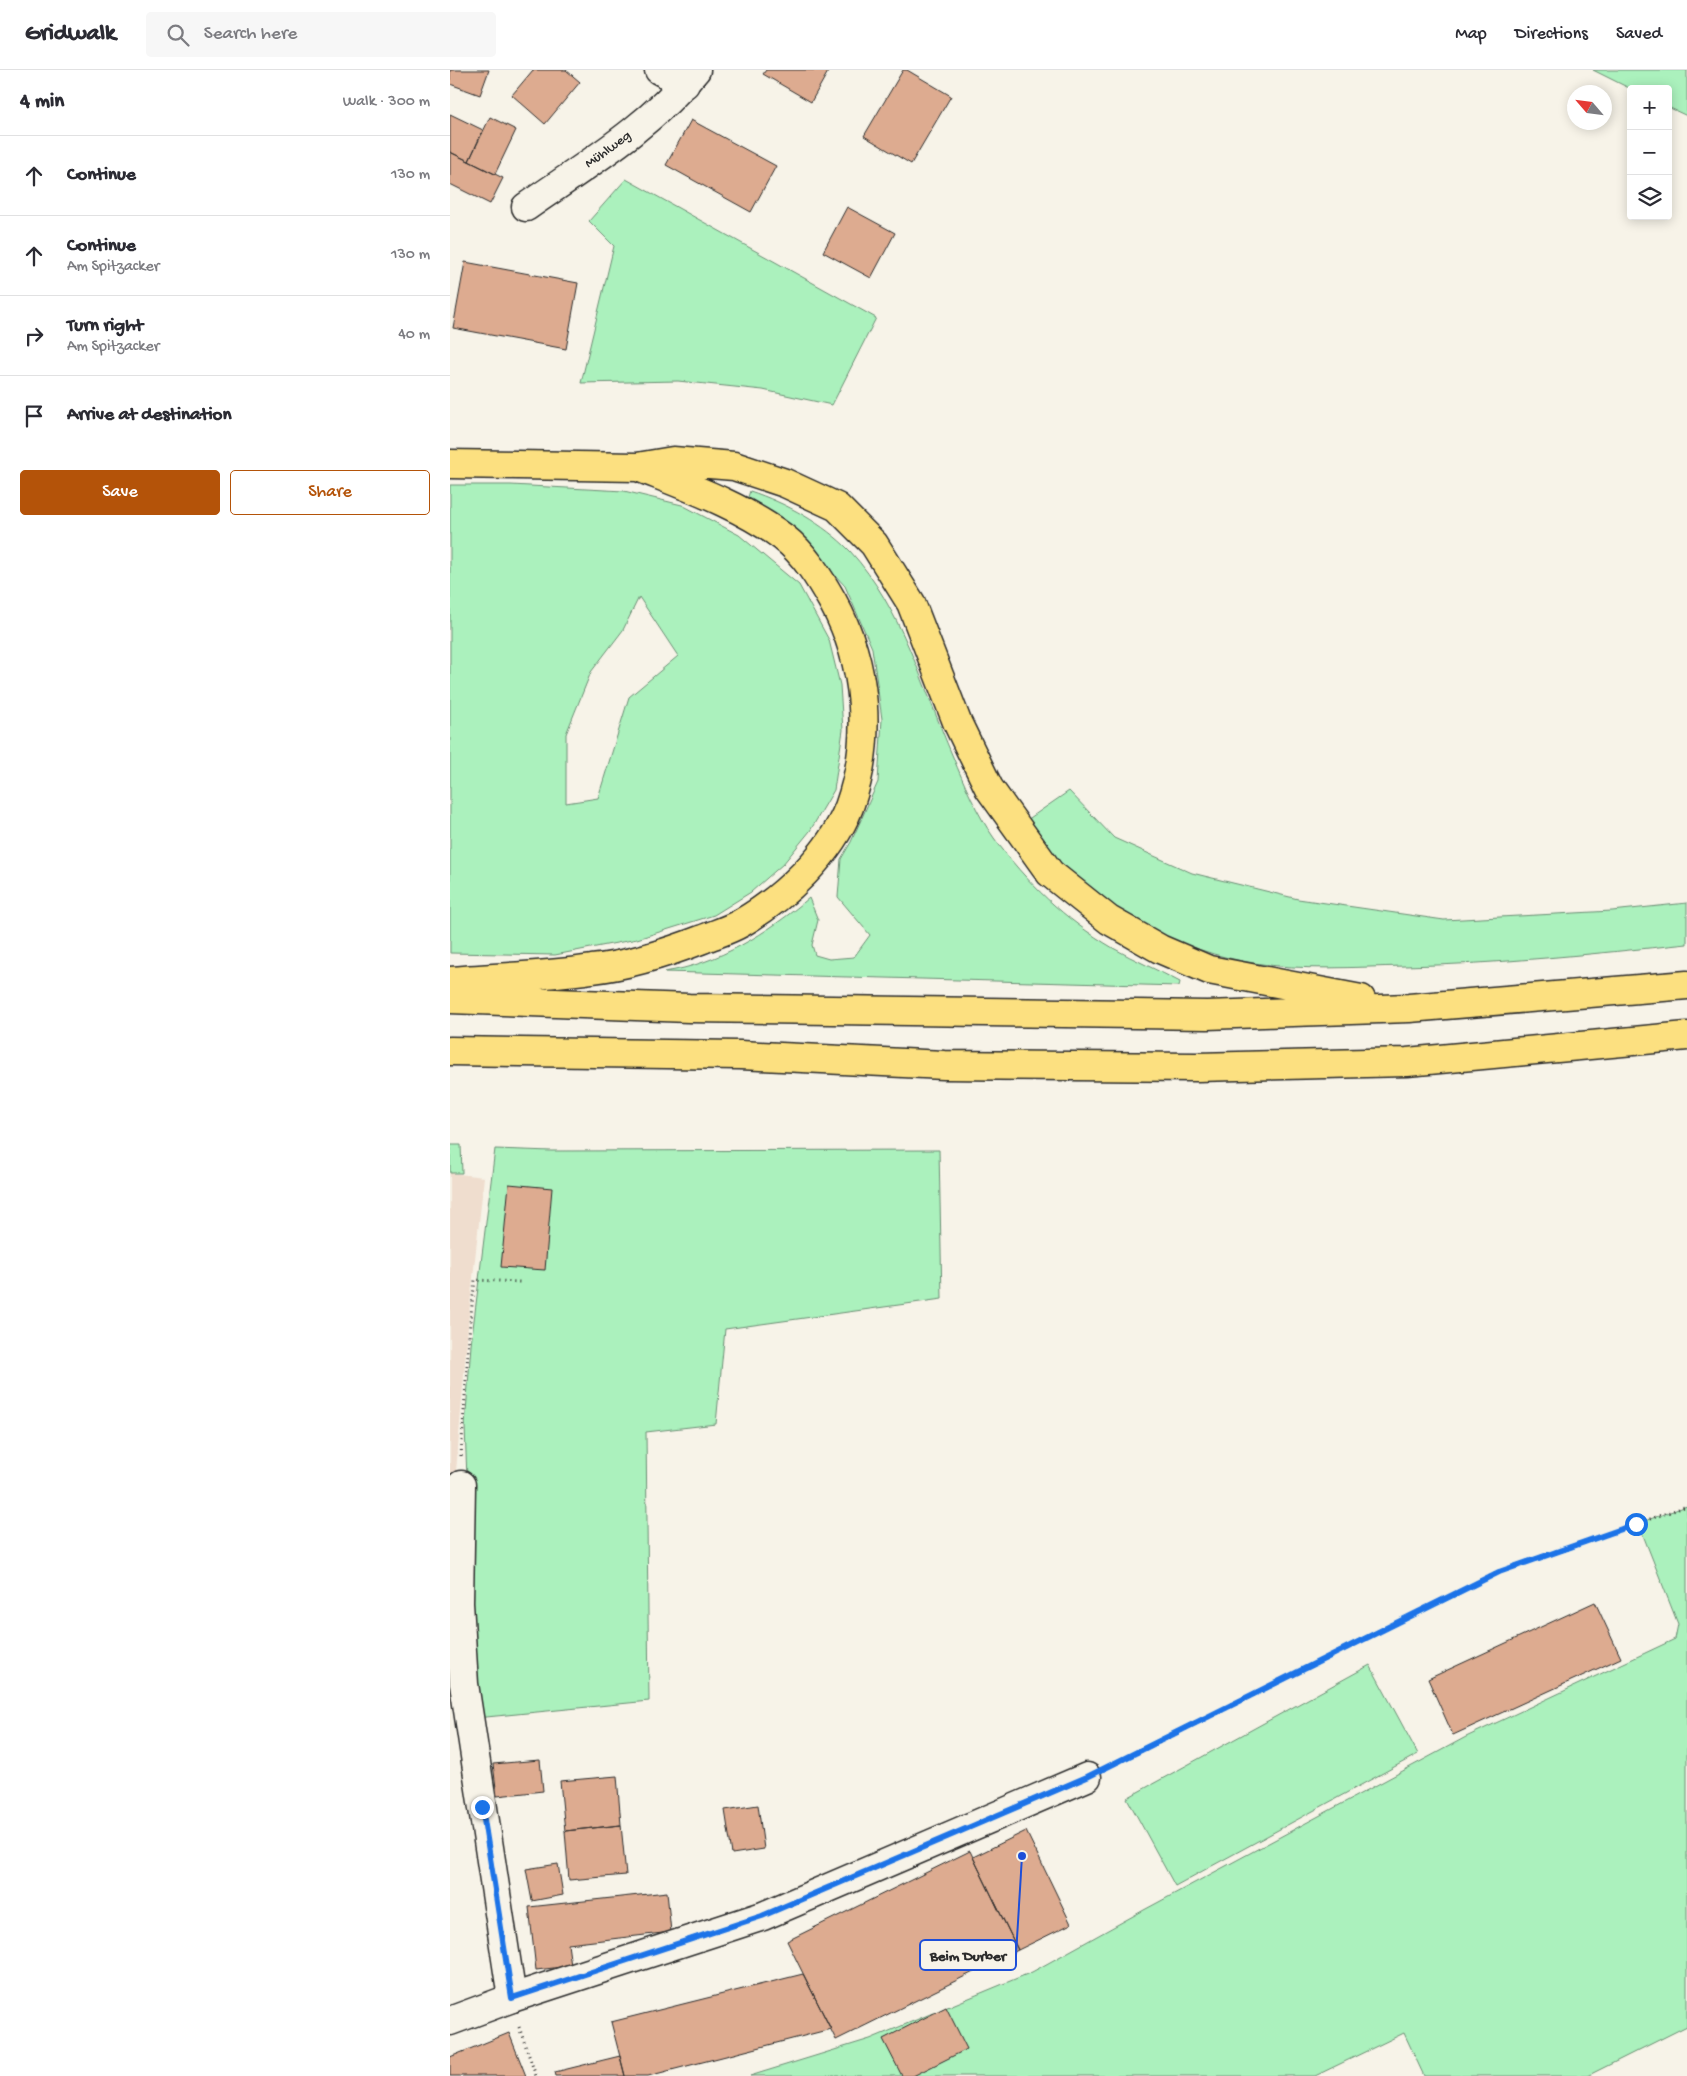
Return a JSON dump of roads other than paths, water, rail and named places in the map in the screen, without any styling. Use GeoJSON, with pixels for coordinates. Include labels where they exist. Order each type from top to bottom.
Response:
{"type":"FeatureCollection","features":[{"type":"Feature","properties":{"kind":"highway"},"geometry":{"type":"LineString","coordinates":[[450,464],[637,467],[673,461],[734,466],[785,483],[837,507],[874,544],[911,603],[957,722],[989,788],[1050,873],[1110,920],[1160,949],[1209,970],[1409,1008]]}},
{"type":"Feature","properties":{"kind":"highway"},"geometry":{"type":"LineString","coordinates":[[450,980],[602,968],[641,960],[689,944],[738,924],[774,902],[797,880],[822,852],[837,830],[848,808],[862,757],[864,709],[860,683],[846,625],[817,573],[784,538],[723,501],[637,467]]}},
{"type":"Feature","properties":{"kind":"highway"},"geometry":{"type":"LineString","coordinates":[[450,999],[689,1008],[1017,1014],[1207,1015],[1409,1008],[1687,985]]}},
{"type":"Feature","properties":{"kind":"highway"},"geometry":{"type":"LineString","coordinates":[[450,1051],[740,1056],[944,1065],[1197,1067],[1407,1062],[1687,1036]]}},
{"type":"Feature","properties":{"kind":"street","name":"Mühlweg"},"geometry":{"type":"LineString","coordinates":[[659,70],[690,77]]}},
{"type":"Feature","properties":{"kind":"street","name":"Mühlweg"},"geometry":{"type":"LineString","coordinates":[[526,207],[643,125],[690,77]]}},
{"type":"Feature","properties":{"kind":"street"},"geometry":{"type":"LineString","coordinates":[[461,1486],[459,1603],[464,1684],[512,1998]]}},
{"type":"Feature","properties":{"kind":"street"},"geometry":{"type":"LineString","coordinates":[[450,2021],[512,1998],[762,1916],[1087,1777]]}},
{"type":"Feature","properties":{"kind":"place","name":"Beim Durber"},"geometry":{"type":"Point","coordinates":[1022,1856]}}]}
